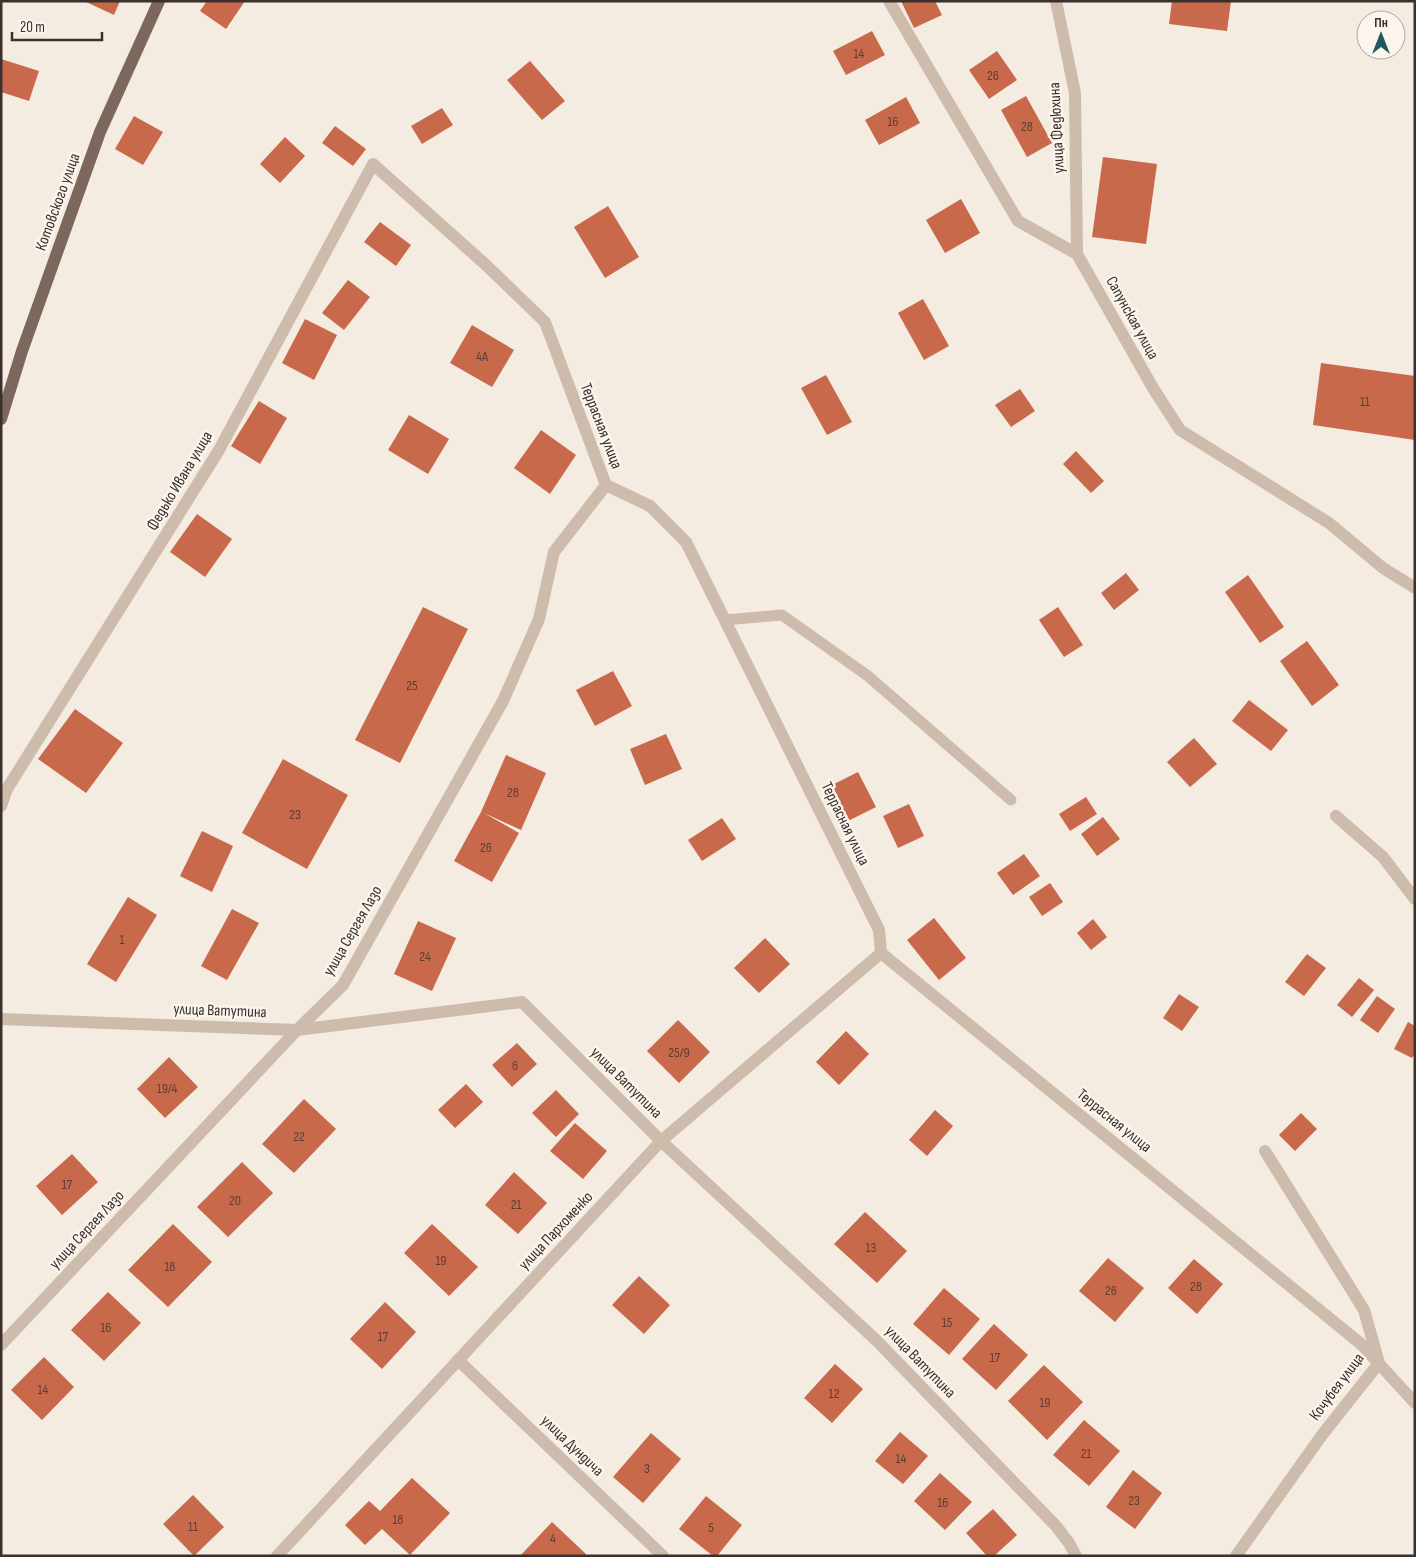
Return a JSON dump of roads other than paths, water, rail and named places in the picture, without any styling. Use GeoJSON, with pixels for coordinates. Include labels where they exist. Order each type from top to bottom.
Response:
{"type":"FeatureCollection","features":[{"type":"Feature","properties":{"kind":"main road","name":"Котовского улица"},"geometry":{"type":"LineString","coordinates":[[1,419],[22,350],[100,132],[159,1]]}},
{"type":"Feature","properties":{"kind":"street"},"geometry":{"type":"LineString","coordinates":[[888,1],[1018,220],[1077,254]]}},
{"type":"Feature","properties":{"kind":"street","name":"улица Федюхина"},"geometry":{"type":"LineString","coordinates":[[1056,1],[1075,94],[1077,254]]}},
{"type":"Feature","properties":{"kind":"street","name":"Террасная улица"},"geometry":{"type":"LineString","coordinates":[[373,164],[486,265],[545,322],[606,485],[650,506],[686,542],[879,930],[881,952],[1361,1344],[1415,1403]]}},
{"type":"Feature","properties":{"kind":"street","name":"Федько Ивана улица"},"geometry":{"type":"LineString","coordinates":[[1,806],[7,789],[219,450],[373,164]]}},
{"type":"Feature","properties":{"kind":"street","name":"Сапунская улица"},"geometry":{"type":"LineString","coordinates":[[1077,254],[1153,388],[1180,430],[1330,523],[1383,568],[1415,588]]}},
{"type":"Feature","properties":{"kind":"street","name":"улица Сергея Лазо"},"geometry":{"type":"LineString","coordinates":[[1,1345],[297,1030],[343,985],[503,702],[539,619],[554,552],[606,485]]}},
{"type":"Feature","properties":{"kind":"street"},"geometry":{"type":"LineString","coordinates":[[1336,816],[1383,857],[1415,899]]}},
{"type":"Feature","properties":{"kind":"street","name":"улица Пархоменко"},"geometry":{"type":"LineString","coordinates":[[277,1556],[661,1141],[881,952]]}},
{"type":"Feature","properties":{"kind":"street","name":"улица Ватутина"},"geometry":{"type":"LineString","coordinates":[[1,1019],[297,1030],[522,1002],[661,1141],[877,1341],[1056,1526],[1076,1556]]}},
{"type":"Feature","properties":{"kind":"street","name":"Кочубея улица"},"geometry":{"type":"LineString","coordinates":[[1236,1556],[1322,1434],[1379,1363],[1364,1310],[1265,1151]]}},
{"type":"Feature","properties":{"kind":"street","name":"улица Дундича"},"geometry":{"type":"LineString","coordinates":[[458,1360],[663,1556]]}},
{"type":"Feature","properties":{"kind":"lane"},"geometry":{"type":"LineString","coordinates":[[725,620],[782,615],[868,676],[1010,800]]}}]}
